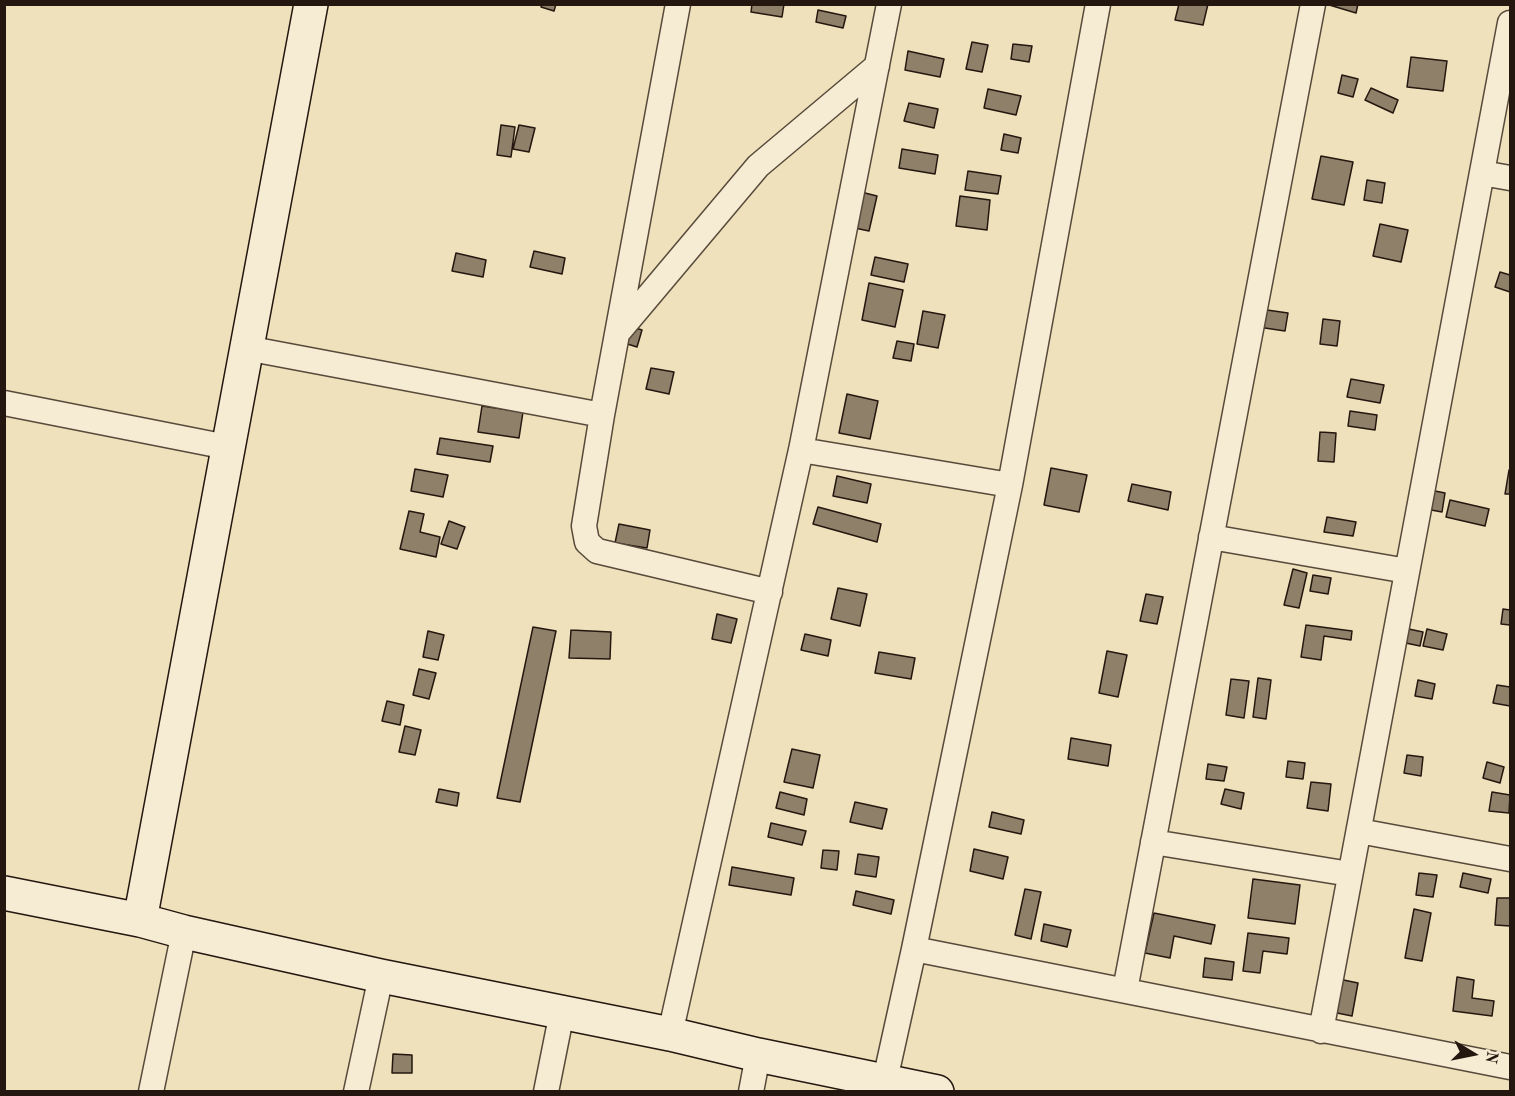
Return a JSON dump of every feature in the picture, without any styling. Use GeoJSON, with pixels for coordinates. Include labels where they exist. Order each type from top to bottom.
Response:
{"type":"FeatureCollection","features":[{"type":"Feature","properties":{"kind":"street"},"geometry":{"type":"LineString","coordinates":[[140,920],[311,4]]}},
{"type":"Feature","properties":{"kind":"street"},"geometry":{"type":"LineString","coordinates":[[678,4],[602,415],[584,526],[587,542],[597,551],[770,592]]}},
{"type":"Feature","properties":{"kind":"street"},"geometry":{"type":"LineString","coordinates":[[670,1034],[801,450],[889,4]]}},
{"type":"Feature","properties":{"kind":"street"},"geometry":{"type":"LineString","coordinates":[[885,1080],[1010,485],[1098,4]]}},
{"type":"Feature","properties":{"kind":"street"},"geometry":{"type":"LineString","coordinates":[[1125,990],[1313,4]]}},
{"type":"Feature","properties":{"kind":"street"},"geometry":{"type":"LineString","coordinates":[[1321,1031],[1510,23]]}},
{"type":"Feature","properties":{"kind":"street"},"geometry":{"type":"LineString","coordinates":[[618,332],[758,166],[877,66]]}},
{"type":"Feature","properties":{"kind":"street"},"geometry":{"type":"LineString","coordinates":[[1482,172],[1510,178]]}},
{"type":"Feature","properties":{"kind":"street"},"geometry":{"type":"LineString","coordinates":[[246,348],[602,415]]}},
{"type":"Feature","properties":{"kind":"street"},"geometry":{"type":"LineString","coordinates":[[4,403],[227,447]]}},
{"type":"Feature","properties":{"kind":"street"},"geometry":{"type":"LineString","coordinates":[[801,450],[1010,485]]}},
{"type":"Feature","properties":{"kind":"street"},"geometry":{"type":"LineString","coordinates":[[1212,537],[1407,571]]}},
{"type":"Feature","properties":{"kind":"street"},"geometry":{"type":"LineString","coordinates":[[1359,831],[1510,859]]}},
{"type":"Feature","properties":{"kind":"street"},"geometry":{"type":"LineString","coordinates":[[1153,842],[1350,874]]}},
{"type":"Feature","properties":{"kind":"street"},"geometry":{"type":"LineString","coordinates":[[4,893],[140,920],[381,976],[670,1034],[758,1055],[937,1092]]}},
{"type":"Feature","properties":{"kind":"street"},"geometry":{"type":"LineString","coordinates":[[151,1092],[184,932]]}},
{"type":"Feature","properties":{"kind":"street"},"geometry":{"type":"LineString","coordinates":[[914,950],[1510,1067]]}},
{"type":"Feature","properties":{"kind":"street"},"geometry":{"type":"LineString","coordinates":[[356,1092],[381,976]]}},
{"type":"Feature","properties":{"kind":"street"},"geometry":{"type":"LineString","coordinates":[[546,1092],[562,1012]]}},
{"type":"Feature","properties":{"kind":"street"},"geometry":{"type":"LineString","coordinates":[[751,1092],[758,1055]]}},
{"type":"Feature","properties":{"kind":"building"},"geometry":{"type":"Polygon","coordinates":[[[542,4],[556,4],[554,11],[541,7],[542,4]]]}},
{"type":"Feature","properties":{"kind":"building"},"geometry":{"type":"Polygon","coordinates":[[[752,4],[784,4],[782,17],[751,12],[752,4]]]}},
{"type":"Feature","properties":{"kind":"building"},"geometry":{"type":"Polygon","coordinates":[[[1179,4],[1208,4],[1203,25],[1175,20],[1179,4]]]}},
{"type":"Feature","properties":{"kind":"building"},"geometry":{"type":"Polygon","coordinates":[[[1326,4],[1358,4],[1356,13],[1326,4]]]}},
{"type":"Feature","properties":{"kind":"building"},"geometry":{"type":"Polygon","coordinates":[[[818,10],[846,16],[843,28],[816,22],[818,10]]]}},
{"type":"Feature","properties":{"kind":"building"},"geometry":{"type":"Polygon","coordinates":[[[972,42],[988,45],[982,72],[966,69],[972,42]]]}},
{"type":"Feature","properties":{"kind":"building"},"geometry":{"type":"Polygon","coordinates":[[[1013,44],[1032,46],[1029,62],[1011,59],[1013,44]]]}},
{"type":"Feature","properties":{"kind":"building"},"geometry":{"type":"Polygon","coordinates":[[[908,51],[944,59],[940,77],[905,70],[908,51]]]}},
{"type":"Feature","properties":{"kind":"building"},"geometry":{"type":"Polygon","coordinates":[[[1411,57],[1447,61],[1443,91],[1407,87],[1411,57]]]}},
{"type":"Feature","properties":{"kind":"building"},"geometry":{"type":"Polygon","coordinates":[[[1342,75],[1358,79],[1353,97],[1338,93],[1342,75]]]}},
{"type":"Feature","properties":{"kind":"building"},"geometry":{"type":"Polygon","coordinates":[[[1371,88],[1398,100],[1393,113],[1365,100],[1371,88]]]}},
{"type":"Feature","properties":{"kind":"building"},"geometry":{"type":"Polygon","coordinates":[[[988,89],[1021,96],[1016,115],[984,108],[988,89]]]}},
{"type":"Feature","properties":{"kind":"building"},"geometry":{"type":"Polygon","coordinates":[[[909,103],[938,109],[934,128],[904,121],[909,103]]]}},
{"type":"Feature","properties":{"kind":"building"},"geometry":{"type":"Polygon","coordinates":[[[501,125],[515,127],[511,157],[497,155],[501,125]]]}},
{"type":"Feature","properties":{"kind":"building"},"geometry":{"type":"Polygon","coordinates":[[[519,125],[535,128],[529,152],[513,149],[519,125]]]}},
{"type":"Feature","properties":{"kind":"building"},"geometry":{"type":"Polygon","coordinates":[[[1004,134],[1021,138],[1018,153],[1001,150],[1004,134]]]}},
{"type":"Feature","properties":{"kind":"building"},"geometry":{"type":"Polygon","coordinates":[[[902,149],[938,155],[935,174],[899,168],[902,149]]]}},
{"type":"Feature","properties":{"kind":"building"},"geometry":{"type":"Polygon","coordinates":[[[1321,156],[1353,162],[1344,205],[1312,199],[1321,156]]]}},
{"type":"Feature","properties":{"kind":"building"},"geometry":{"type":"Polygon","coordinates":[[[968,171],[1001,176],[998,194],[965,190],[968,171]]]}},
{"type":"Feature","properties":{"kind":"building"},"geometry":{"type":"Polygon","coordinates":[[[1367,180],[1385,183],[1382,203],[1364,200],[1367,180]]]}},
{"type":"Feature","properties":{"kind":"building"},"geometry":{"type":"Polygon","coordinates":[[[857,191],[877,196],[869,231],[850,227],[857,191]]]}},
{"type":"Feature","properties":{"kind":"building"},"geometry":{"type":"Polygon","coordinates":[[[960,196],[990,200],[987,230],[956,226],[960,196]]]}},
{"type":"Feature","properties":{"kind":"building"},"geometry":{"type":"Polygon","coordinates":[[[1380,224],[1408,230],[1401,262],[1373,256],[1380,224]]]}},
{"type":"Feature","properties":{"kind":"building"},"geometry":{"type":"Polygon","coordinates":[[[534,251],[565,258],[562,274],[530,267],[534,251]]]}},
{"type":"Feature","properties":{"kind":"building"},"geometry":{"type":"Polygon","coordinates":[[[456,253],[486,260],[483,277],[452,271],[456,253]]]}},
{"type":"Feature","properties":{"kind":"building"},"geometry":{"type":"Polygon","coordinates":[[[875,257],[908,264],[904,282],[871,275],[875,257]]]}},
{"type":"Feature","properties":{"kind":"building"},"geometry":{"type":"Polygon","coordinates":[[[1500,272],[1510,275],[1510,292],[1495,287],[1500,272]]]}},
{"type":"Feature","properties":{"kind":"building"},"geometry":{"type":"Polygon","coordinates":[[[869,283],[903,290],[895,327],[862,320],[869,283]]]}},
{"type":"Feature","properties":{"kind":"building"},"geometry":{"type":"Polygon","coordinates":[[[1260,309],[1288,313],[1285,331],[1258,327],[1260,309]]]}},
{"type":"Feature","properties":{"kind":"building"},"geometry":{"type":"Polygon","coordinates":[[[923,311],[945,315],[938,348],[917,344],[923,311]]]}},
{"type":"Feature","properties":{"kind":"building"},"geometry":{"type":"Polygon","coordinates":[[[1323,319],[1340,321],[1337,346],[1320,344],[1323,319]]]}},
{"type":"Feature","properties":{"kind":"building"},"geometry":{"type":"Polygon","coordinates":[[[626,325],[642,330],[637,347],[621,342],[626,325]]]}},
{"type":"Feature","properties":{"kind":"building"},"geometry":{"type":"Polygon","coordinates":[[[897,341],[914,344],[911,361],[893,358],[897,341]]]}},
{"type":"Feature","properties":{"kind":"building"},"geometry":{"type":"Polygon","coordinates":[[[651,368],[674,372],[669,394],[646,389],[651,368]]]}},
{"type":"Feature","properties":{"kind":"building"},"geometry":{"type":"Polygon","coordinates":[[[1351,379],[1384,385],[1380,403],[1347,397],[1351,379]]]}},
{"type":"Feature","properties":{"kind":"building"},"geometry":{"type":"Polygon","coordinates":[[[847,394],[878,401],[870,439],[839,433],[847,394]]]}},
{"type":"Feature","properties":{"kind":"building"},"geometry":{"type":"Polygon","coordinates":[[[482,406],[523,412],[519,438],[478,432],[482,406]]]}},
{"type":"Feature","properties":{"kind":"building"},"geometry":{"type":"Polygon","coordinates":[[[1350,411],[1377,415],[1375,430],[1348,426],[1350,411]]]}},
{"type":"Feature","properties":{"kind":"building"},"geometry":{"type":"Polygon","coordinates":[[[1320,432],[1336,433],[1334,462],[1318,461],[1320,432]]]}},
{"type":"Feature","properties":{"kind":"building"},"geometry":{"type":"Polygon","coordinates":[[[440,438],[493,446],[490,462],[437,454],[440,438]]]}},
{"type":"Feature","properties":{"kind":"building"},"geometry":{"type":"Polygon","coordinates":[[[1051,468],[1087,475],[1079,512],[1044,505],[1051,468]]]}},
{"type":"Feature","properties":{"kind":"building"},"geometry":{"type":"Polygon","coordinates":[[[415,469],[448,475],[443,497],[411,491],[415,469]]]}},
{"type":"Feature","properties":{"kind":"building"},"geometry":{"type":"Polygon","coordinates":[[[1509,470],[1510,494],[1505,494],[1509,470]]]}},
{"type":"Feature","properties":{"kind":"building"},"geometry":{"type":"Polygon","coordinates":[[[837,476],[871,484],[867,503],[833,496],[837,476]]]}},
{"type":"Feature","properties":{"kind":"building"},"geometry":{"type":"Polygon","coordinates":[[[1132,484],[1171,492],[1168,510],[1128,501],[1132,484]]]}},
{"type":"Feature","properties":{"kind":"building"},"geometry":{"type":"Polygon","coordinates":[[[1430,490],[1445,493],[1442,512],[1426,509],[1430,490]]]}},
{"type":"Feature","properties":{"kind":"building"},"geometry":{"type":"Polygon","coordinates":[[[1450,500],[1489,509],[1485,526],[1446,517],[1450,500]]]}},
{"type":"Feature","properties":{"kind":"building"},"geometry":{"type":"Polygon","coordinates":[[[818,507],[881,524],[877,542],[813,524],[818,507]]]}},
{"type":"Feature","properties":{"kind":"building"},"geometry":{"type":"Polygon","coordinates":[[[409,511],[424,514],[420,532],[440,537],[436,557],[400,549],[409,511]]]}},
{"type":"Feature","properties":{"kind":"building"},"geometry":{"type":"Polygon","coordinates":[[[1327,517],[1356,522],[1353,536],[1324,532],[1327,517]]]}},
{"type":"Feature","properties":{"kind":"building"},"geometry":{"type":"Polygon","coordinates":[[[449,521],[465,527],[457,549],[441,544],[449,521]]]}},
{"type":"Feature","properties":{"kind":"building"},"geometry":{"type":"Polygon","coordinates":[[[619,524],[650,530],[647,548],[615,543],[619,524]]]}},
{"type":"Feature","properties":{"kind":"building"},"geometry":{"type":"Polygon","coordinates":[[[1293,569],[1307,573],[1299,608],[1284,605],[1293,569]]]}},
{"type":"Feature","properties":{"kind":"building"},"geometry":{"type":"Polygon","coordinates":[[[1313,575],[1331,578],[1328,594],[1310,591],[1313,575]]]}},
{"type":"Feature","properties":{"kind":"building"},"geometry":{"type":"Polygon","coordinates":[[[838,588],[867,594],[860,626],[831,619],[838,588]]]}},
{"type":"Feature","properties":{"kind":"building"},"geometry":{"type":"Polygon","coordinates":[[[1146,594],[1163,597],[1157,624],[1140,621],[1146,594]]]}},
{"type":"Feature","properties":{"kind":"building"},"geometry":{"type":"Polygon","coordinates":[[[1503,609],[1510,610],[1510,625],[1501,624],[1503,609]]]}},
{"type":"Feature","properties":{"kind":"building"},"geometry":{"type":"Polygon","coordinates":[[[717,614],[737,619],[731,643],[712,639],[717,614]]]}},
{"type":"Feature","properties":{"kind":"building"},"geometry":{"type":"Polygon","coordinates":[[[1306,625],[1352,631],[1351,640],[1324,636],[1321,660],[1301,657],[1306,625]]]}},
{"type":"Feature","properties":{"kind":"building"},"geometry":{"type":"Polygon","coordinates":[[[533,627],[556,631],[520,802],[497,798],[533,627]]]}},
{"type":"Feature","properties":{"kind":"building"},"geometry":{"type":"Polygon","coordinates":[[[1404,628],[1423,632],[1420,646],[1401,642],[1404,628]]]}},
{"type":"Feature","properties":{"kind":"building"},"geometry":{"type":"Polygon","coordinates":[[[1427,629],[1447,634],[1443,650],[1423,646],[1427,629]]]}},
{"type":"Feature","properties":{"kind":"building"},"geometry":{"type":"Polygon","coordinates":[[[571,630],[611,632],[610,659],[569,658],[571,630]]]}},
{"type":"Feature","properties":{"kind":"building"},"geometry":{"type":"Polygon","coordinates":[[[428,631],[444,635],[438,660],[423,657],[428,631]]]}},
{"type":"Feature","properties":{"kind":"building"},"geometry":{"type":"Polygon","coordinates":[[[805,634],[831,640],[828,656],[801,650],[805,634]]]}},
{"type":"Feature","properties":{"kind":"building"},"geometry":{"type":"Polygon","coordinates":[[[1107,651],[1127,655],[1118,697],[1099,693],[1107,651]]]}},
{"type":"Feature","properties":{"kind":"building"},"geometry":{"type":"Polygon","coordinates":[[[879,652],[915,658],[911,679],[875,673],[879,652]]]}},
{"type":"Feature","properties":{"kind":"building"},"geometry":{"type":"Polygon","coordinates":[[[419,669],[436,673],[429,699],[413,695],[419,669]]]}},
{"type":"Feature","properties":{"kind":"building"},"geometry":{"type":"Polygon","coordinates":[[[1258,678],[1271,680],[1266,719],[1253,717],[1258,678]]]}},
{"type":"Feature","properties":{"kind":"building"},"geometry":{"type":"Polygon","coordinates":[[[1231,679],[1249,681],[1244,718],[1226,715],[1231,679]]]}},
{"type":"Feature","properties":{"kind":"building"},"geometry":{"type":"Polygon","coordinates":[[[1418,680],[1435,684],[1432,699],[1415,696],[1418,680]]]}},
{"type":"Feature","properties":{"kind":"building"},"geometry":{"type":"Polygon","coordinates":[[[1497,685],[1510,687],[1510,706],[1493,703],[1497,685]]]}},
{"type":"Feature","properties":{"kind":"building"},"geometry":{"type":"Polygon","coordinates":[[[387,701],[404,705],[400,725],[382,721],[387,701]]]}},
{"type":"Feature","properties":{"kind":"building"},"geometry":{"type":"Polygon","coordinates":[[[405,726],[421,730],[415,755],[399,752],[405,726]]]}},
{"type":"Feature","properties":{"kind":"building"},"geometry":{"type":"Polygon","coordinates":[[[1071,738],[1111,745],[1108,766],[1068,759],[1071,738]]]}},
{"type":"Feature","properties":{"kind":"building"},"geometry":{"type":"Polygon","coordinates":[[[792,749],[820,755],[813,788],[784,782],[792,749]]]}},
{"type":"Feature","properties":{"kind":"building"},"geometry":{"type":"Polygon","coordinates":[[[1407,755],[1423,757],[1421,776],[1404,773],[1407,755]]]}},
{"type":"Feature","properties":{"kind":"building"},"geometry":{"type":"Polygon","coordinates":[[[1288,761],[1305,763],[1303,779],[1286,777],[1288,761]]]}},
{"type":"Feature","properties":{"kind":"building"},"geometry":{"type":"Polygon","coordinates":[[[1487,762],[1504,767],[1500,783],[1483,778],[1487,762]]]}},
{"type":"Feature","properties":{"kind":"building"},"geometry":{"type":"Polygon","coordinates":[[[1208,764],[1227,767],[1224,781],[1206,779],[1208,764]]]}},
{"type":"Feature","properties":{"kind":"building"},"geometry":{"type":"Polygon","coordinates":[[[1311,782],[1331,784],[1328,811],[1307,808],[1311,782]]]}},
{"type":"Feature","properties":{"kind":"building"},"geometry":{"type":"Polygon","coordinates":[[[439,789],[459,793],[457,806],[436,802],[439,789]]]}},
{"type":"Feature","properties":{"kind":"building"},"geometry":{"type":"Polygon","coordinates":[[[1225,789],[1244,793],[1241,809],[1221,804],[1225,789]]]}},
{"type":"Feature","properties":{"kind":"building"},"geometry":{"type":"Polygon","coordinates":[[[780,792],[807,799],[804,815],[776,808],[780,792]]]}},
{"type":"Feature","properties":{"kind":"building"},"geometry":{"type":"Polygon","coordinates":[[[1492,792],[1510,795],[1509,813],[1489,811],[1492,792]]]}},
{"type":"Feature","properties":{"kind":"building"},"geometry":{"type":"Polygon","coordinates":[[[855,802],[887,809],[882,829],[850,822],[855,802]]]}},
{"type":"Feature","properties":{"kind":"building"},"geometry":{"type":"Polygon","coordinates":[[[992,812],[1024,820],[1021,834],[989,827],[992,812]]]}},
{"type":"Feature","properties":{"kind":"building"},"geometry":{"type":"Polygon","coordinates":[[[771,823],[806,831],[802,845],[768,837],[771,823]]]}},
{"type":"Feature","properties":{"kind":"building"},"geometry":{"type":"Polygon","coordinates":[[[974,849],[1008,857],[1003,879],[970,871],[974,849]]]}},
{"type":"Feature","properties":{"kind":"building"},"geometry":{"type":"Polygon","coordinates":[[[823,850],[839,851],[837,870],[821,868],[823,850]]]}},
{"type":"Feature","properties":{"kind":"building"},"geometry":{"type":"Polygon","coordinates":[[[858,854],[879,857],[876,877],[855,874],[858,854]]]}},
{"type":"Feature","properties":{"kind":"building"},"geometry":{"type":"Polygon","coordinates":[[[732,867],[794,878],[791,895],[729,885],[732,867]]]}},
{"type":"Feature","properties":{"kind":"building"},"geometry":{"type":"Polygon","coordinates":[[[1419,873],[1437,875],[1433,897],[1416,895],[1419,873]]]}},
{"type":"Feature","properties":{"kind":"building"},"geometry":{"type":"Polygon","coordinates":[[[1463,873],[1491,879],[1488,893],[1460,887],[1463,873]]]}},
{"type":"Feature","properties":{"kind":"building"},"geometry":{"type":"Polygon","coordinates":[[[1253,879],[1300,885],[1295,924],[1248,918],[1253,879]]]}},
{"type":"Feature","properties":{"kind":"building"},"geometry":{"type":"Polygon","coordinates":[[[1025,889],[1041,892],[1031,939],[1015,935],[1025,889]]]}},
{"type":"Feature","properties":{"kind":"building"},"geometry":{"type":"Polygon","coordinates":[[[856,891],[894,900],[891,914],[853,905],[856,891]]]}},
{"type":"Feature","properties":{"kind":"building"},"geometry":{"type":"Polygon","coordinates":[[[1497,898],[1510,898],[1510,926],[1495,925],[1497,898]]]}},
{"type":"Feature","properties":{"kind":"building"},"geometry":{"type":"Polygon","coordinates":[[[1414,909],[1431,913],[1422,961],[1405,958],[1414,909]]]}},
{"type":"Feature","properties":{"kind":"building"},"geometry":{"type":"Polygon","coordinates":[[[1154,913],[1215,925],[1211,944],[1174,936],[1170,958],[1145,953],[1154,913]]]}},
{"type":"Feature","properties":{"kind":"building"},"geometry":{"type":"Polygon","coordinates":[[[1044,924],[1071,930],[1067,947],[1041,941],[1044,924]]]}},
{"type":"Feature","properties":{"kind":"building"},"geometry":{"type":"Polygon","coordinates":[[[1248,933],[1289,938],[1287,954],[1263,951],[1260,973],[1243,971],[1248,933]]]}},
{"type":"Feature","properties":{"kind":"building"},"geometry":{"type":"Polygon","coordinates":[[[1205,958],[1234,962],[1232,980],[1203,977],[1205,958]]]}},
{"type":"Feature","properties":{"kind":"building"},"geometry":{"type":"Polygon","coordinates":[[[1457,977],[1474,980],[1472,998],[1494,1001],[1492,1016],[1453,1011],[1457,977]]]}},
{"type":"Feature","properties":{"kind":"building"},"geometry":{"type":"Polygon","coordinates":[[[1334,978],[1358,983],[1352,1016],[1327,1011],[1334,978]]]}},
{"type":"Feature","properties":{"kind":"building"},"geometry":{"type":"Polygon","coordinates":[[[393,1054],[412,1055],[412,1073],[392,1073],[393,1054]]]}}]}
